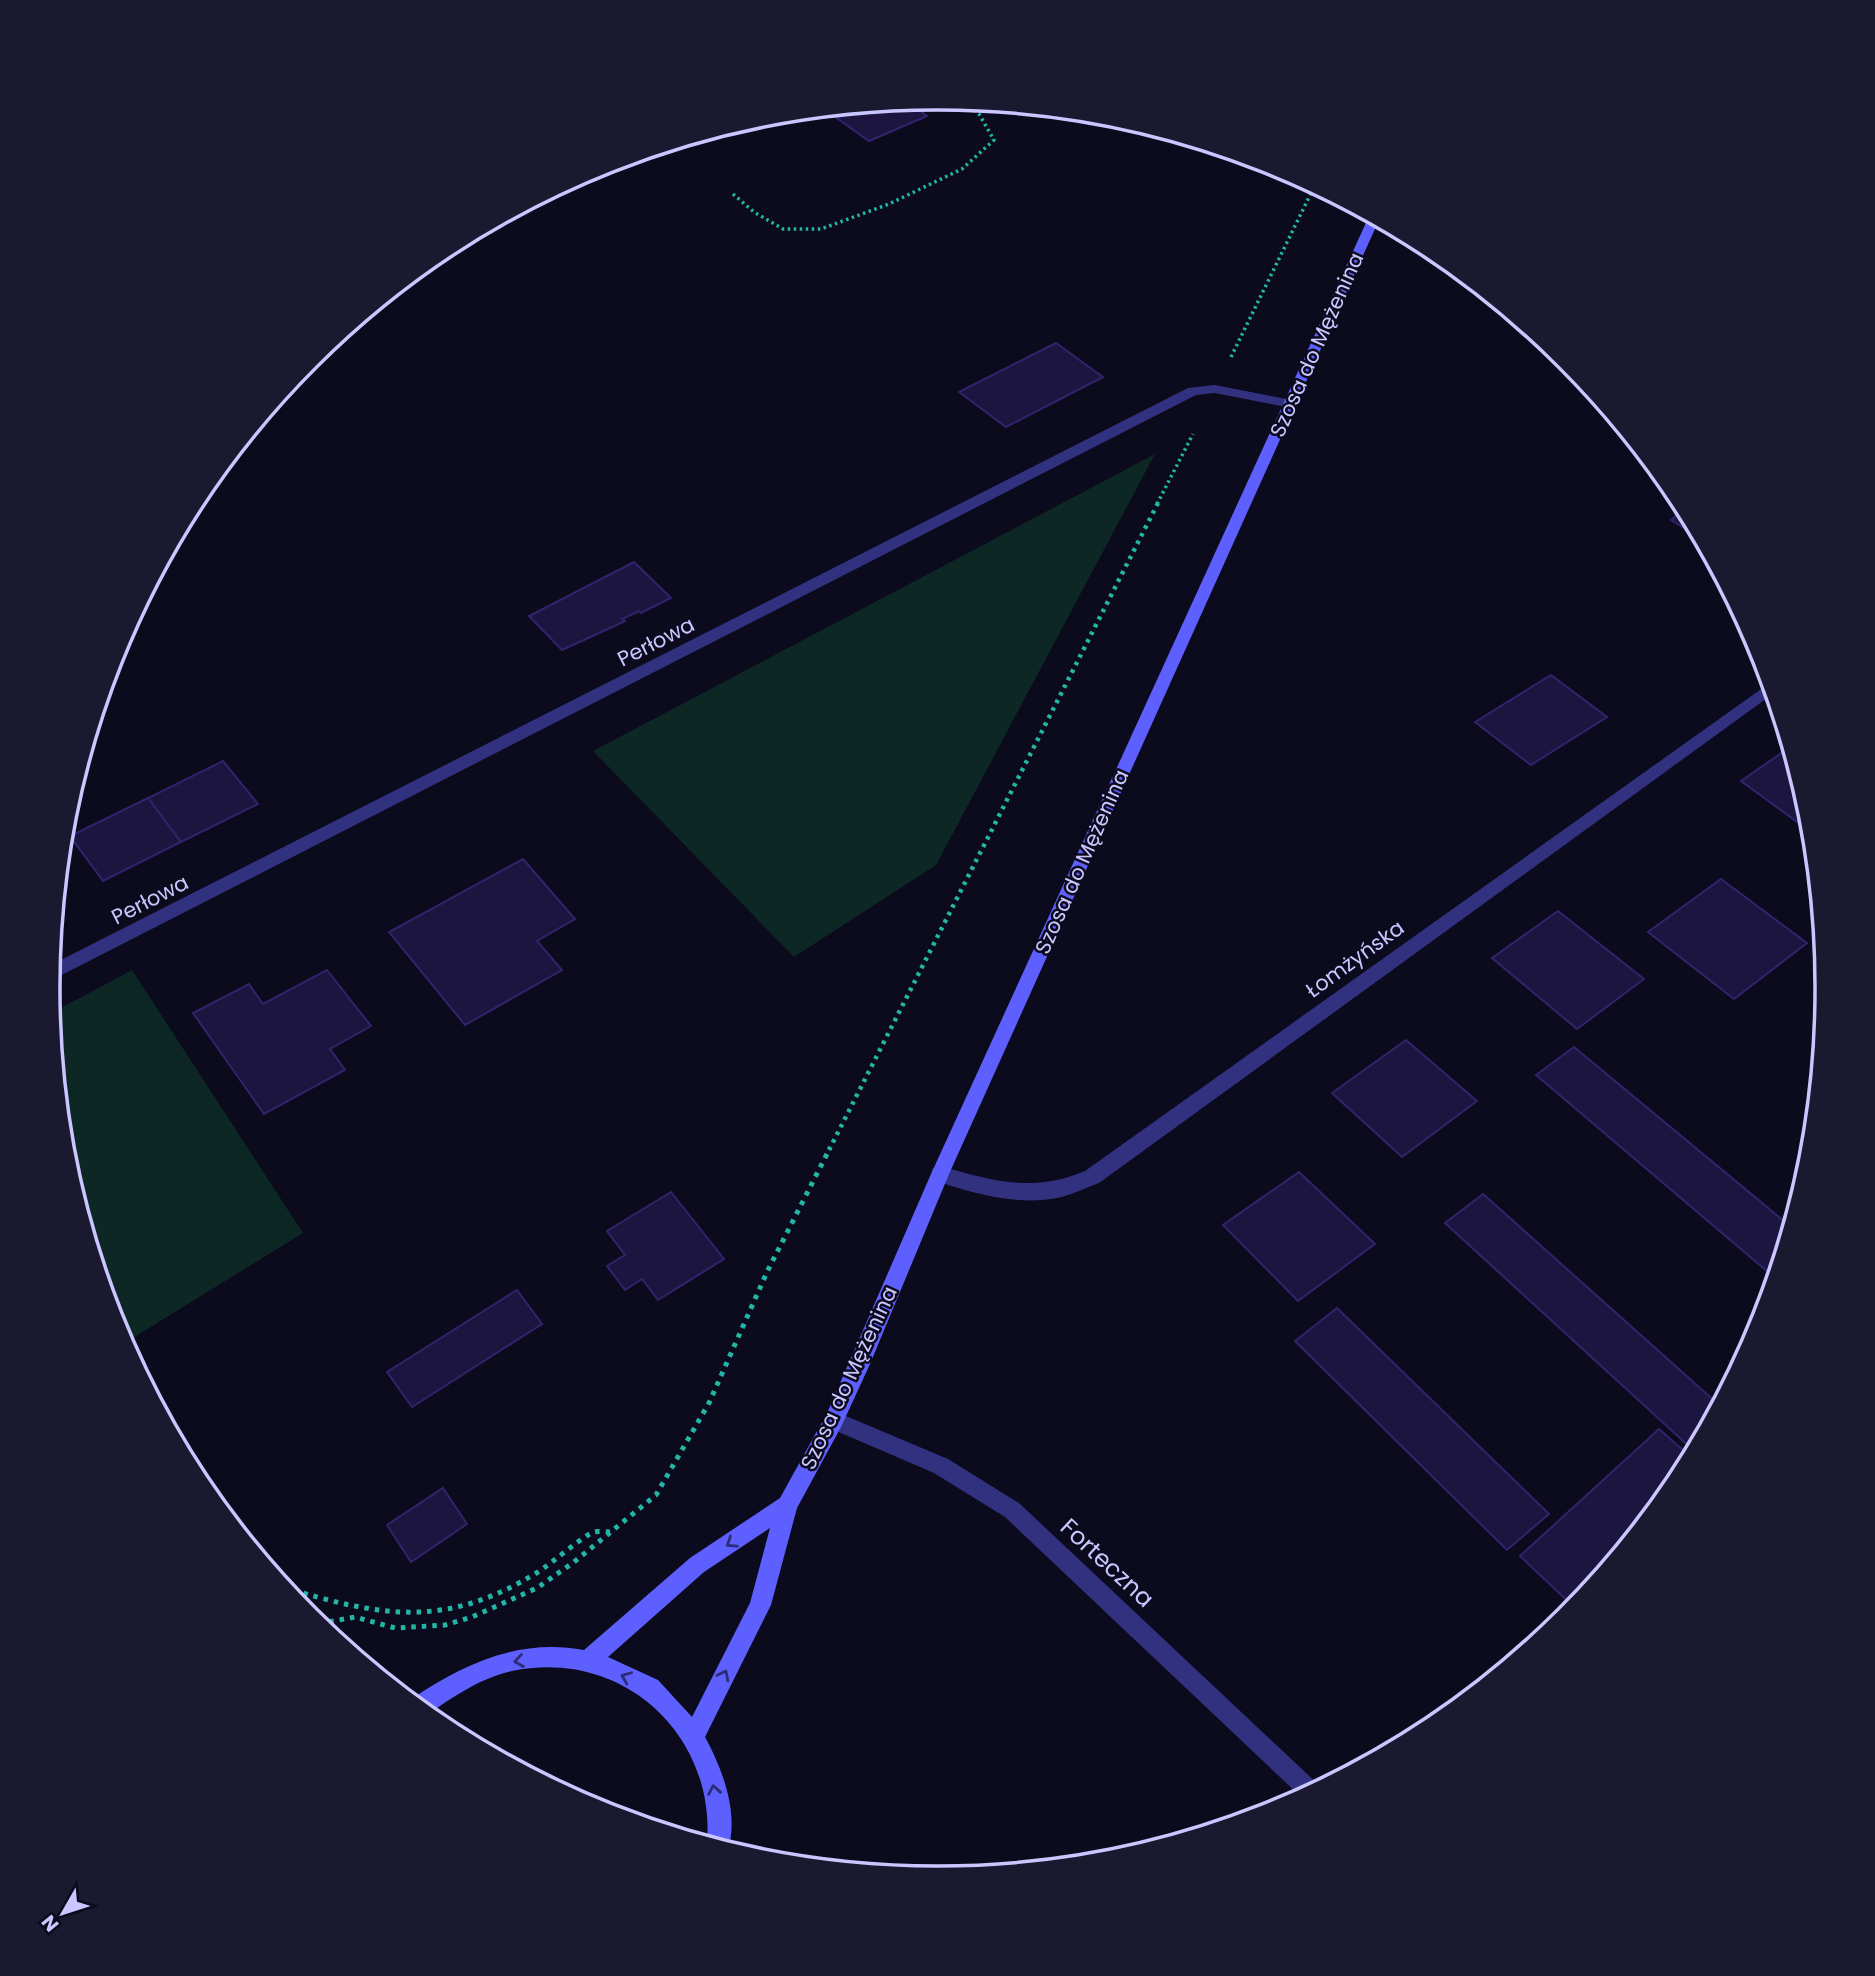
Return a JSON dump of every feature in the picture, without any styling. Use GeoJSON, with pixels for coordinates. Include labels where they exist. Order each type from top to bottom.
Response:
{"type":"FeatureCollection","features":[{"type":"Feature","properties":{"kind":"main road","name":"Szosa do Mężenina"},"geometry":{"type":"LineString","coordinates":[[694,1736],[760,1605],[788,1505],[834,1420],[940,1174],[1370,225]]}},
{"type":"Feature","properties":{"kind":"main road","name":"Szosa do Mężenina"},"geometry":{"type":"LineString","coordinates":[[587,1661],[698,1565],[788,1505]]}},
{"type":"Feature","properties":{"kind":"main road"},"geometry":{"type":"LineString","coordinates":[[427,1702],[452,1684],[496,1664],[542,1657],[587,1661],[648,1687],[694,1736],[715,1783],[720,1838]]}},
{"type":"Feature","properties":{"kind":"street","name":"Perłowa"},"geometry":{"type":"LineString","coordinates":[[60,969],[1193,391],[1215,389],[1291,404]]}},
{"type":"Feature","properties":{"kind":"street","name":"Łomżyńska"},"geometry":{"type":"LineString","coordinates":[[940,1174],[982,1186],[1017,1191],[1051,1191],[1092,1177],[1764,693]]}},
{"type":"Feature","properties":{"kind":"street","name":"Forteczna"},"geometry":{"type":"LineString","coordinates":[[834,1420],[941,1466],[1012,1510],[1304,1785]]}},
{"type":"Feature","properties":{"kind":"path"},"geometry":{"type":"LineString","coordinates":[[733,194],[754,212],[783,229],[821,229],[889,204],[962,169],[994,140],[975,111]]}},
{"type":"Feature","properties":{"kind":"path"},"geometry":{"type":"LineString","coordinates":[[330,1621],[355,1616],[395,1628],[445,1625],[472,1617],[537,1588],[574,1562],[656,1495],[688,1443],[767,1272],[1215,389],[1311,194]]}},
{"type":"Feature","properties":{"kind":"path"},"geometry":{"type":"LineString","coordinates":[[306,1597],[346,1606],[419,1614],[470,1604],[514,1587],[558,1560],[593,1532],[610,1532]]}},
{"type":"Feature","properties":{"kind":"green space"},"geometry":{"type":"Polygon","coordinates":[[[1155,454],[936,865],[794,957],[593,751],[1155,454]]]}},
{"type":"Feature","properties":{"kind":"green space"},"geometry":{"type":"Polygon","coordinates":[[[132,970],[303,1233],[133,1338],[106,1270],[76,1159],[67,1103],[60,1008],[132,970]]]}},
{"type":"Feature","properties":{"kind":"building"},"geometry":{"type":"Polygon","coordinates":[[[920,111],[927,116],[869,141],[835,117],[920,111]]]}},
{"type":"Feature","properties":{"kind":"building"},"geometry":{"type":"Polygon","coordinates":[[[1056,343],[1103,377],[1006,427],[959,392],[1056,343]]]}},
{"type":"Feature","properties":{"kind":"building"},"geometry":{"type":"Polygon","coordinates":[[[1677,515],[1686,529],[1671,520],[1677,515]]]}},
{"type":"Feature","properties":{"kind":"building"},"geometry":{"type":"Polygon","coordinates":[[[634,562],[671,598],[622,619],[625,621],[562,650],[529,616],[634,562]]]}},
{"type":"Feature","properties":{"kind":"building"},"geometry":{"type":"Polygon","coordinates":[[[1551,675],[1607,717],[1531,765],[1475,722],[1551,675]]]}},
{"type":"Feature","properties":{"kind":"building"},"geometry":{"type":"Polygon","coordinates":[[[1783,752],[1800,824],[1741,781],[1783,752]]]}},
{"type":"Feature","properties":{"kind":"building"},"geometry":{"type":"Polygon","coordinates":[[[223,761],[258,804],[181,842],[148,798],[223,761]]]}},
{"type":"Feature","properties":{"kind":"building"},"geometry":{"type":"Polygon","coordinates":[[[148,798],[181,842],[103,881],[72,839],[73,834],[148,798]]]}},
{"type":"Feature","properties":{"kind":"building"},"geometry":{"type":"Polygon","coordinates":[[[523,859],[575,919],[537,941],[562,970],[465,1025],[389,932],[523,859]]]}},
{"type":"Feature","properties":{"kind":"building"},"geometry":{"type":"Polygon","coordinates":[[[1721,879],[1807,943],[1734,999],[1648,932],[1721,879]]]}},
{"type":"Feature","properties":{"kind":"building"},"geometry":{"type":"Polygon","coordinates":[[[1558,911],[1644,979],[1577,1029],[1492,958],[1558,911]]]}},
{"type":"Feature","properties":{"kind":"building"},"geometry":{"type":"Polygon","coordinates":[[[327,970],[371,1026],[330,1049],[345,1070],[264,1114],[193,1013],[249,984],[263,1004],[327,970]]]}},
{"type":"Feature","properties":{"kind":"building"},"geometry":{"type":"Polygon","coordinates":[[[1406,1040],[1477,1101],[1402,1157],[1332,1093],[1406,1040]]]}},
{"type":"Feature","properties":{"kind":"building"},"geometry":{"type":"Polygon","coordinates":[[[1574,1047],[1784,1221],[1768,1272],[1536,1075],[1574,1047]]]}},
{"type":"Feature","properties":{"kind":"building"},"geometry":{"type":"Polygon","coordinates":[[[1299,1172],[1375,1244],[1298,1301],[1223,1225],[1299,1172]]]}},
{"type":"Feature","properties":{"kind":"building"},"geometry":{"type":"Polygon","coordinates":[[[671,1192],[724,1259],[658,1300],[642,1279],[625,1290],[607,1266],[625,1255],[607,1231],[671,1192]]]}},
{"type":"Feature","properties":{"kind":"building"},"geometry":{"type":"Polygon","coordinates":[[[1483,1194],[1713,1399],[1687,1445],[1445,1223],[1483,1194]]]}},
{"type":"Feature","properties":{"kind":"building"},"geometry":{"type":"Polygon","coordinates":[[[517,1290],[542,1324],[412,1407],[387,1372],[517,1290]]]}},
{"type":"Feature","properties":{"kind":"building"},"geometry":{"type":"Polygon","coordinates":[[[1337,1308],[1549,1514],[1507,1550],[1295,1341],[1337,1308]]]}},
{"type":"Feature","properties":{"kind":"building"},"geometry":{"type":"Polygon","coordinates":[[[1659,1429],[1684,1451],[1634,1522],[1598,1567],[1567,1600],[1520,1556],[1659,1429]]]}},
{"type":"Feature","properties":{"kind":"building"},"geometry":{"type":"Polygon","coordinates":[[[443,1488],[467,1524],[411,1562],[387,1525],[443,1488]]]}}]}
